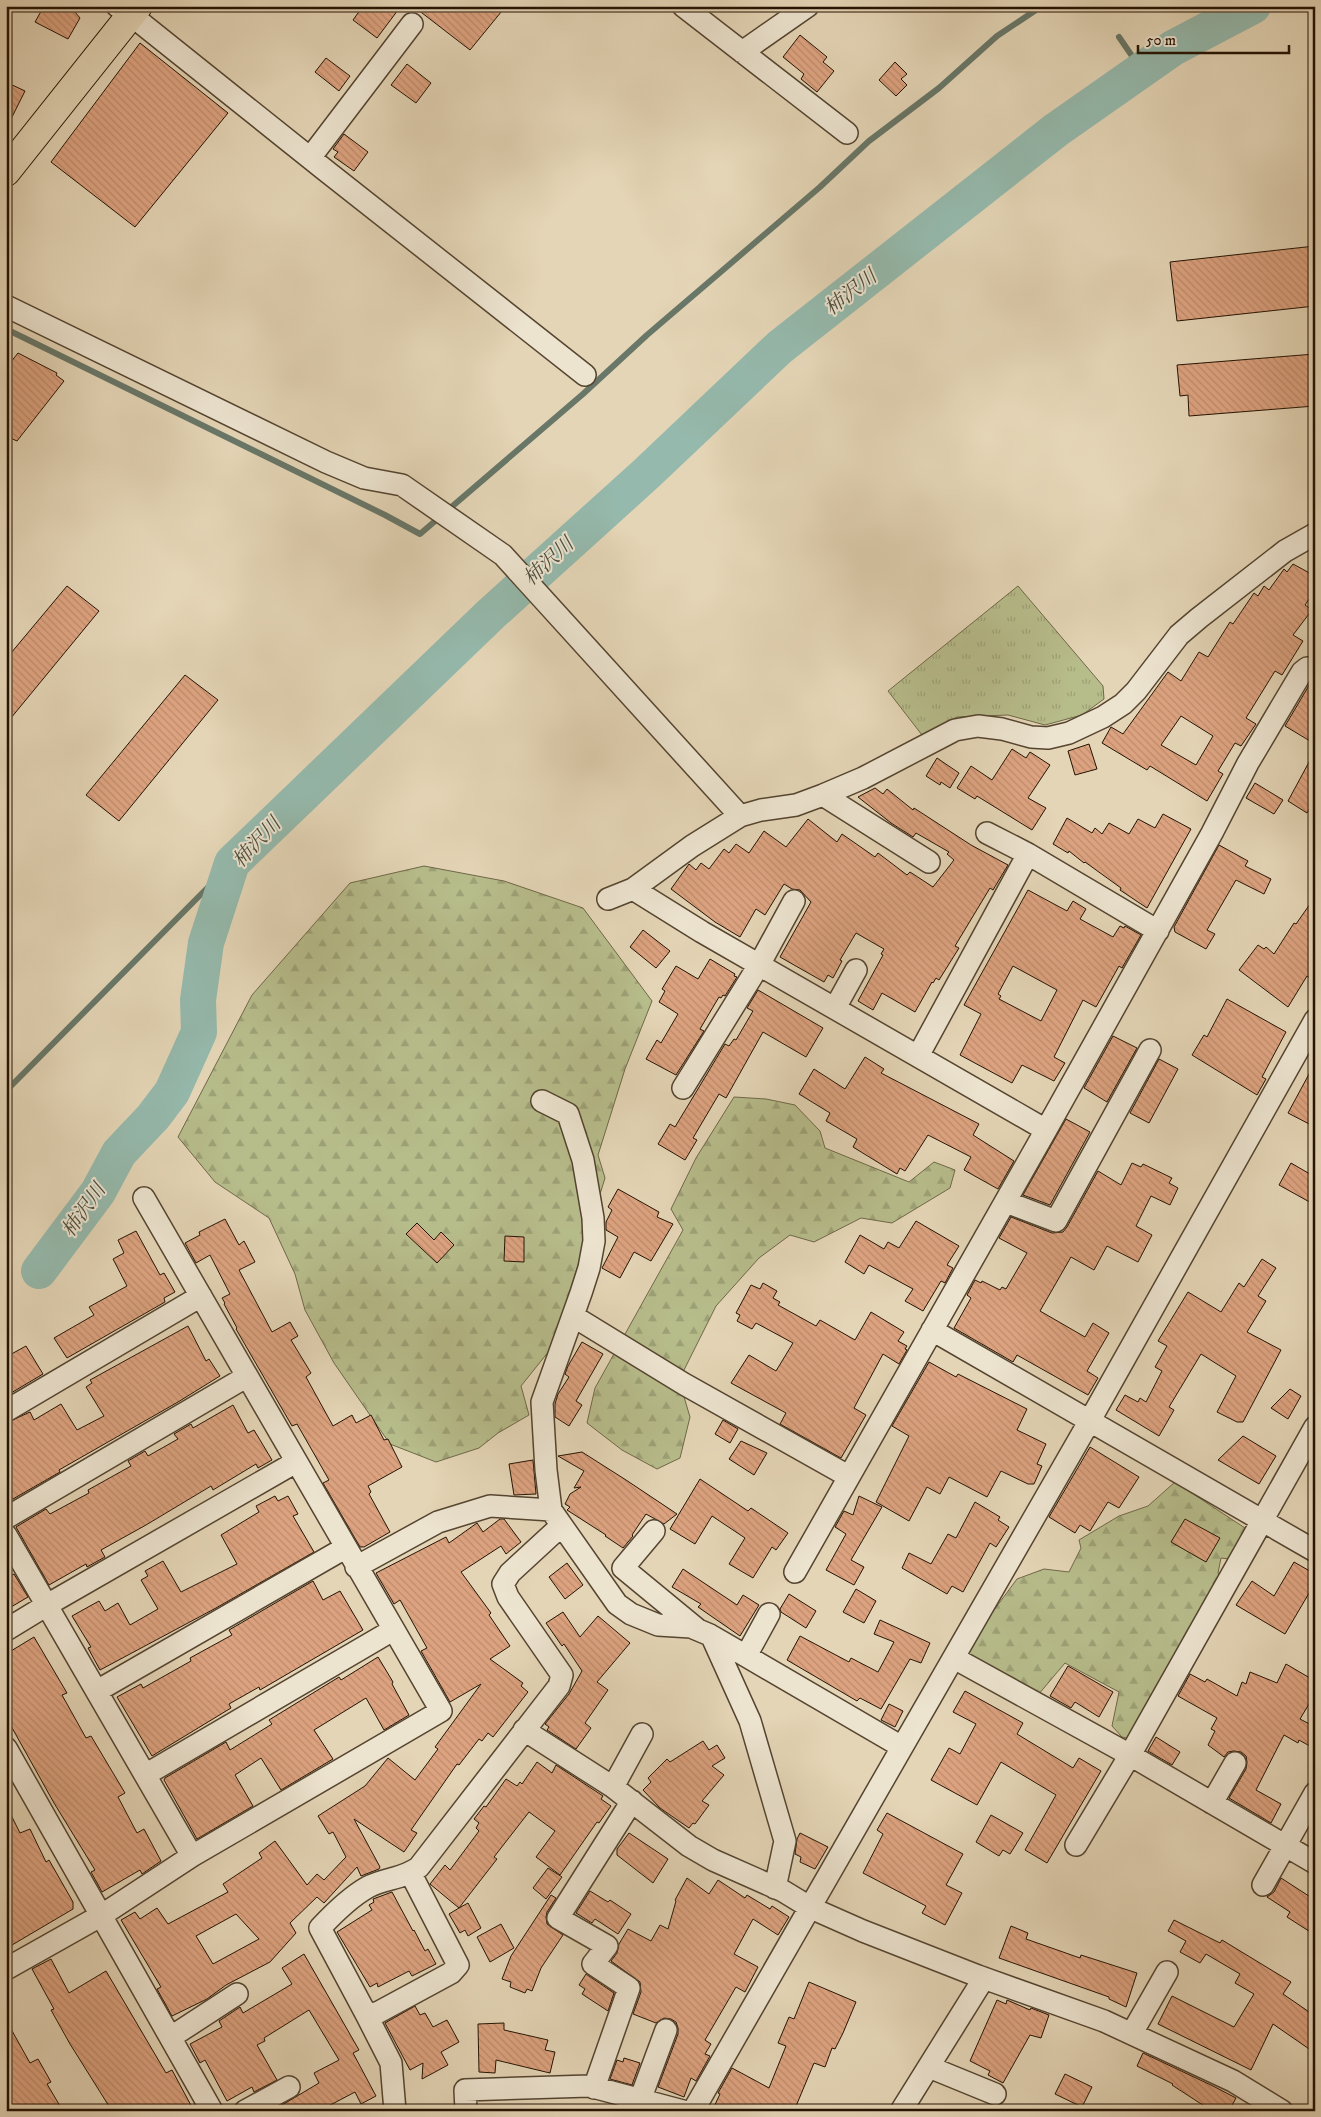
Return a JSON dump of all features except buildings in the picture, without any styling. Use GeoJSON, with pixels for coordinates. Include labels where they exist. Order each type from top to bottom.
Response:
{"type":"FeatureCollection","features":[{"type":"Feature","properties":{"kind":"main road"},"geometry":{"type":"LineString","coordinates":[[6,172],[129,9]]}},
{"type":"Feature","properties":{"kind":"street"},"geometry":{"type":"LineString","coordinates":[[683,6],[847,133]]}},
{"type":"Feature","properties":{"kind":"street"},"geometry":{"type":"LineString","coordinates":[[742,52],[808,6]]}},
{"type":"Feature","properties":{"kind":"street"},"geometry":{"type":"LineString","coordinates":[[129,9],[310,158],[585,374]]}},
{"type":"Feature","properties":{"kind":"street"},"geometry":{"type":"LineString","coordinates":[[310,158],[412,24]]}},
{"type":"Feature","properties":{"kind":"street"},"geometry":{"type":"LineString","coordinates":[[6,306],[326,462],[364,478],[402,485],[503,555],[646,710],[740,816]]}},
{"type":"Feature","properties":{"kind":"street"},"geometry":{"type":"LineString","coordinates":[[608,899],[633,889],[692,846],[740,816],[796,804],[823,795],[863,778],[955,730],[978,726],[1002,729],[1031,738],[1048,738],[1069,733],[1104,717],[1130,697],[1179,636],[1199,618],[1284,550],[1315,534]]}},
{"type":"Feature","properties":{"kind":"street"},"geometry":{"type":"LineString","coordinates":[[795,1572],[1158,931],[1248,763],[1302,672],[1307,668],[1315,670]]}},
{"type":"Feature","properties":{"kind":"street"},"geometry":{"type":"LineString","coordinates":[[823,795],[929,862]]}},
{"type":"Feature","properties":{"kind":"street"},"geometry":{"type":"LineString","coordinates":[[987,833],[1028,854],[1158,931]]}},
{"type":"Feature","properties":{"kind":"street"},"geometry":{"type":"LineString","coordinates":[[918,1056],[1028,854]]}},
{"type":"Feature","properties":{"kind":"street"},"geometry":{"type":"LineString","coordinates":[[633,889],[760,965],[1046,1130]]}},
{"type":"Feature","properties":{"kind":"street"},"geometry":{"type":"LineString","coordinates":[[683,1088],[760,965],[794,901]]}},
{"type":"Feature","properties":{"kind":"street"},"geometry":{"type":"LineString","coordinates":[[835,1008],[856,970]]}},
{"type":"Feature","properties":{"kind":"street"},"geometry":{"type":"LineString","coordinates":[[693,2111],[1089,1422],[1315,1021]]}},
{"type":"Feature","properties":{"kind":"street"},"geometry":{"type":"LineString","coordinates":[[1006,1202],[1056,1221],[1150,1050]]}},
{"type":"Feature","properties":{"kind":"street"},"geometry":{"type":"LineString","coordinates":[[542,1101],[568,1114],[583,1160],[592,1218],[592,1250],[586,1276],[542,1402],[546,1470],[556,1518],[617,1604],[631,1614],[658,1625],[691,1627],[705,1633],[902,1747]]}},
{"type":"Feature","properties":{"kind":"street"},"geometry":{"type":"LineString","coordinates":[[6,1969],[102,1915],[192,1856],[441,1711],[144,1198]]}},
{"type":"Feature","properties":{"kind":"street"},"geometry":{"type":"LineString","coordinates":[[6,1411],[201,1296]]}},
{"type":"Feature","properties":{"kind":"street"},"geometry":{"type":"LineString","coordinates":[[573,1316],[684,1384],[848,1476]]}},
{"type":"Feature","properties":{"kind":"street"},"geometry":{"type":"LineString","coordinates":[[932,1330],[1315,1551]]}},
{"type":"Feature","properties":{"kind":"street"},"geometry":{"type":"LineString","coordinates":[[6,1518],[246,1377]]}},
{"type":"Feature","properties":{"kind":"street"},"geometry":{"type":"LineString","coordinates":[[1076,1845],[1130,1755],[1315,1427]]}},
{"type":"Feature","properties":{"kind":"street"},"geometry":{"type":"LineString","coordinates":[[6,1630],[296,1462]]}},
{"type":"Feature","properties":{"kind":"street"},"geometry":{"type":"LineString","coordinates":[[356,1567],[438,1522],[481,1508],[498,1506],[556,1518]]}},
{"type":"Feature","properties":{"kind":"street"},"geometry":{"type":"LineString","coordinates":[[395,2111],[391,2063],[320,1928],[342,1905],[369,1887],[411,1874],[419,1867],[559,1686],[562,1675],[508,1597],[504,1584],[510,1573],[556,1518]]}},
{"type":"Feature","properties":{"kind":"street"},"geometry":{"type":"LineString","coordinates":[[654,1531],[624,1568],[705,1633],[750,1721],[786,1841],[776,1888]]}},
{"type":"Feature","properties":{"kind":"street"},"geometry":{"type":"LineString","coordinates":[[6,1535],[192,1856]]}},
{"type":"Feature","properties":{"kind":"street"},"geometry":{"type":"LineString","coordinates":[[97,1691],[346,1548]]}},
{"type":"Feature","properties":{"kind":"street"},"geometry":{"type":"LineString","coordinates":[[746,1656],[769,1614]]}},
{"type":"Feature","properties":{"kind":"street"},"geometry":{"type":"LineString","coordinates":[[145,1775],[393,1630]]}},
{"type":"Feature","properties":{"kind":"street"},"geometry":{"type":"LineString","coordinates":[[954,1658],[1130,1755],[1315,1862]]}},
{"type":"Feature","properties":{"kind":"street"},"geometry":{"type":"LineString","coordinates":[[524,1730],[613,1787],[689,1846],[713,1860],[776,1888],[811,1908],[863,1931],[1132,2033],[1233,2081],[1262,2105],[1282,2111]]}},
{"type":"Feature","properties":{"kind":"street"},"geometry":{"type":"LineString","coordinates":[[613,1787],[642,1734]]}},
{"type":"Feature","properties":{"kind":"street"},"geometry":{"type":"LineString","coordinates":[[6,1748],[212,2111]]}},
{"type":"Feature","properties":{"kind":"street"},"geometry":{"type":"LineString","coordinates":[[1212,1803],[1235,1762]]}},
{"type":"Feature","properties":{"kind":"street"},"geometry":{"type":"LineString","coordinates":[[1263,1885],[1315,1793]]}},
{"type":"Feature","properties":{"kind":"street"},"geometry":{"type":"LineString","coordinates":[[594,2088],[629,1988],[593,1964],[607,1946],[558,1918],[632,1801]]}},
{"type":"Feature","properties":{"kind":"street"},"geometry":{"type":"LineString","coordinates":[[366,2014],[377,2013],[451,1973],[458,1965],[411,1874]]}},
{"type":"Feature","properties":{"kind":"street"},"geometry":{"type":"LineString","coordinates":[[1132,2033],[1167,1972]]}},
{"type":"Feature","properties":{"kind":"street"},"geometry":{"type":"LineString","coordinates":[[902,2111],[984,1978]]}},
{"type":"Feature","properties":{"kind":"street"},"geometry":{"type":"LineString","coordinates":[[171,2037],[237,1994]]}},
{"type":"Feature","properties":{"kind":"street"},"geometry":{"type":"LineString","coordinates":[[640,2100],[666,2030]]}},
{"type":"Feature","properties":{"kind":"street"},"geometry":{"type":"LineString","coordinates":[[929,2067],[995,2094]]}},
{"type":"Feature","properties":{"kind":"street"},"geometry":{"type":"LineString","coordinates":[[245,2111],[289,2087]]}},
{"type":"Feature","properties":{"kind":"street"},"geometry":{"type":"LineString","coordinates":[[466,2111],[465,2090],[594,2088],[683,2111]]}},
{"type":"Feature","properties":{"kind":"green space"},"geometry":{"type":"Polygon","coordinates":[[[1018,586],[1103,686],[1104,699],[1082,715],[1045,725],[1008,715],[957,717],[922,735],[888,691],[1018,586]]]}},
{"type":"Feature","properties":{"kind":"green space"},"geometry":{"type":"Polygon","coordinates":[[[424,866],[504,881],[583,908],[652,1001],[625,1069],[598,1155],[605,1178],[553,1346],[521,1386],[529,1415],[498,1433],[479,1448],[436,1462],[390,1444],[334,1363],[305,1310],[295,1274],[269,1218],[215,1182],[178,1137],[252,995],[350,883],[424,866]]]}},
{"type":"Feature","properties":{"kind":"green space"},"geometry":{"type":"Polygon","coordinates":[[[734,1097],[766,1099],[795,1105],[820,1131],[825,1148],[909,1182],[934,1162],[955,1170],[950,1188],[892,1223],[861,1218],[814,1242],[790,1235],[759,1258],[716,1306],[679,1380],[690,1417],[680,1458],[657,1469],[622,1450],[587,1423],[595,1388],[683,1230],[671,1209],[696,1158],[734,1097]]]}},
{"type":"Feature","properties":{"kind":"green space"},"geometry":{"type":"Polygon","coordinates":[[[1175,1482],[1245,1528],[1229,1559],[1221,1558],[1218,1573],[1222,1583],[1132,1739],[1122,1737],[1112,1726],[1119,1692],[1065,1663],[1038,1695],[960,1656],[1017,1579],[1044,1569],[1069,1572],[1081,1548],[1079,1540],[1119,1516],[1148,1506],[1175,1482]]]}},
{"type":"Feature","properties":{"kind":"waterway"},"geometry":{"type":"LineString","coordinates":[[6,329],[420,534],[583,394],[647,335],[820,187],[869,141],[939,88],[997,36],[1042,6]]}},
{"type":"Feature","properties":{"kind":"waterway","name":"柿沢川"},"geometry":{"type":"LineString","coordinates":[[39,1271],[98,1192],[119,1153],[153,1117],[172,1092],[199,1032],[198,1000],[206,943],[232,863],[491,614],[647,473],[780,347],[1056,130],[1173,48],[1253,6]]}},
{"type":"Feature","properties":{"kind":"waterway"},"geometry":{"type":"LineString","coordinates":[[1119,37],[1141,69]]}},
{"type":"Feature","properties":{"kind":"waterway"},"geometry":{"type":"LineString","coordinates":[[6,1091],[232,863]]}}]}
